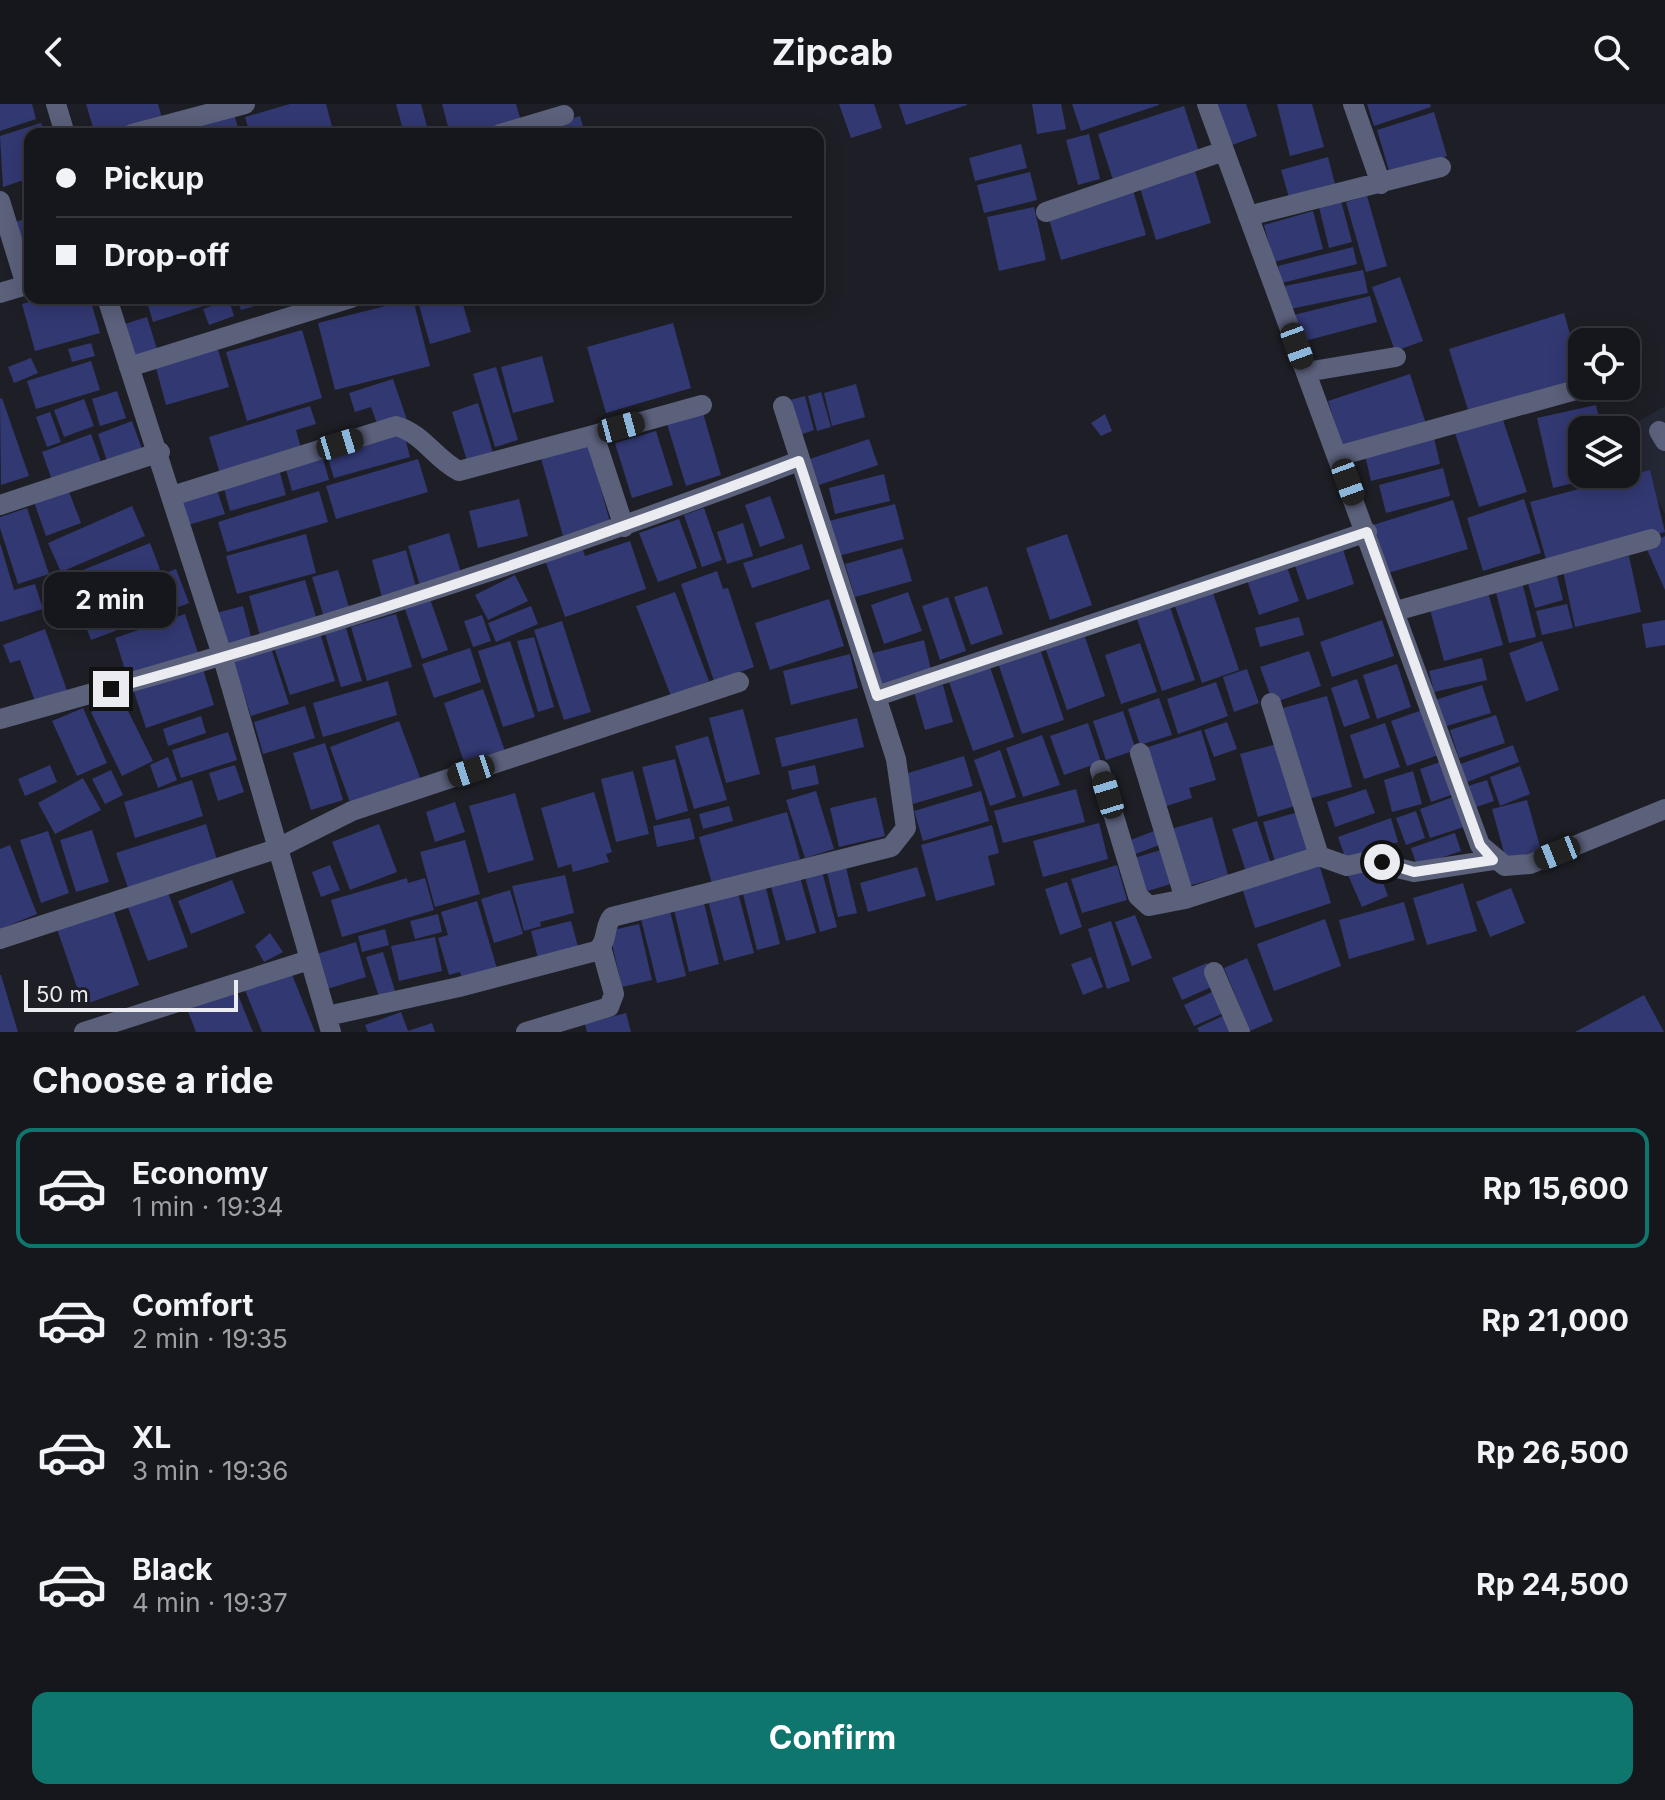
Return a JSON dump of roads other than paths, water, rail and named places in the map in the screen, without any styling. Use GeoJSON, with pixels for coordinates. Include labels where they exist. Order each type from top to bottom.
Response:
{"type":"FeatureCollection","features":[{"type":"Feature","properties":{"kind":"street"},"geometry":{"type":"LineString","coordinates":[[56,104],[63,128]]}},
{"type":"Feature","properties":{"kind":"street"},"geometry":{"type":"LineString","coordinates":[[155,128],[245,104]]}},
{"type":"Feature","properties":{"kind":"street"},"geometry":{"type":"LineString","coordinates":[[1207,104],[1480,845],[1493,860],[1505,866],[1530,864],[1665,809]]}},
{"type":"Feature","properties":{"kind":"street"},"geometry":{"type":"LineString","coordinates":[[1353,104],[1381,184]]}},
{"type":"Feature","properties":{"kind":"street"},"geometry":{"type":"LineString","coordinates":[[520,128],[564,115]]}},
{"type":"Feature","properties":{"kind":"street"},"geometry":{"type":"LineString","coordinates":[[1046,212],[1224,151]]}},
{"type":"Feature","properties":{"kind":"street"},"geometry":{"type":"LineString","coordinates":[[1248,216],[1441,167]]}},
{"type":"Feature","properties":{"kind":"street"},"geometry":{"type":"LineString","coordinates":[[0,201],[24,272]]}},
{"type":"Feature","properties":{"kind":"street"},"geometry":{"type":"LineString","coordinates":[[0,293],[24,285]]}},
{"type":"Feature","properties":{"kind":"street"},"geometry":{"type":"LineString","coordinates":[[109,304],[160,452],[223,658],[329,1024],[601,947]]}},
{"type":"Feature","properties":{"kind":"street"},"geometry":{"type":"LineString","coordinates":[[129,367],[332,304]]}},
{"type":"Feature","properties":{"kind":"street"},"geometry":{"type":"LineString","coordinates":[[1306,372],[1396,357]]}},
{"type":"Feature","properties":{"kind":"street"},"geometry":{"type":"LineString","coordinates":[[1338,456],[1568,392]]}},
{"type":"Feature","properties":{"kind":"street"},"geometry":{"type":"LineString","coordinates":[[172,496],[396,426],[419,436],[449,466],[459,471],[702,405]]}},
{"type":"Feature","properties":{"kind":"street"},"geometry":{"type":"LineString","coordinates":[[526,1032],[609,1007],[614,994],[601,947],[606,923],[612,917],[891,847],[906,828],[896,759],[783,406]]}},
{"type":"Feature","properties":{"kind":"street"},"geometry":{"type":"LineString","coordinates":[[594,435],[624,527]]}},
{"type":"Feature","properties":{"kind":"street"},"geometry":{"type":"LineString","coordinates":[[0,505],[160,452]]}},
{"type":"Feature","properties":{"kind":"street"},"geometry":{"type":"LineString","coordinates":[[0,719],[223,658],[624,527],[799,461]]}},
{"type":"Feature","properties":{"kind":"street"},"geometry":{"type":"LineString","coordinates":[[877,696],[1367,532]]}},
{"type":"Feature","properties":{"kind":"street"},"geometry":{"type":"LineString","coordinates":[[1396,611],[1651,539]]}},
{"type":"Feature","properties":{"kind":"street"},"geometry":{"type":"LineString","coordinates":[[0,939],[276,849],[352,811],[739,682]]}},
{"type":"Feature","properties":{"kind":"street"},"geometry":{"type":"LineString","coordinates":[[1271,703],[1319,856]]}},
{"type":"Feature","properties":{"kind":"street"},"geometry":{"type":"LineString","coordinates":[[1140,753],[1185,899]]}},
{"type":"Feature","properties":{"kind":"street"},"geometry":{"type":"LineString","coordinates":[[1100,770],[1143,903],[1157,905],[1185,899],[1319,856],[1347,866],[1369,861],[1414,872],[1493,860]]}},
{"type":"Feature","properties":{"kind":"street"},"geometry":{"type":"LineString","coordinates":[[84,1032],[309,960]]}},
{"type":"Feature","properties":{"kind":"street"},"geometry":{"type":"LineString","coordinates":[[1214,972],[1240,1032]]}}]}
